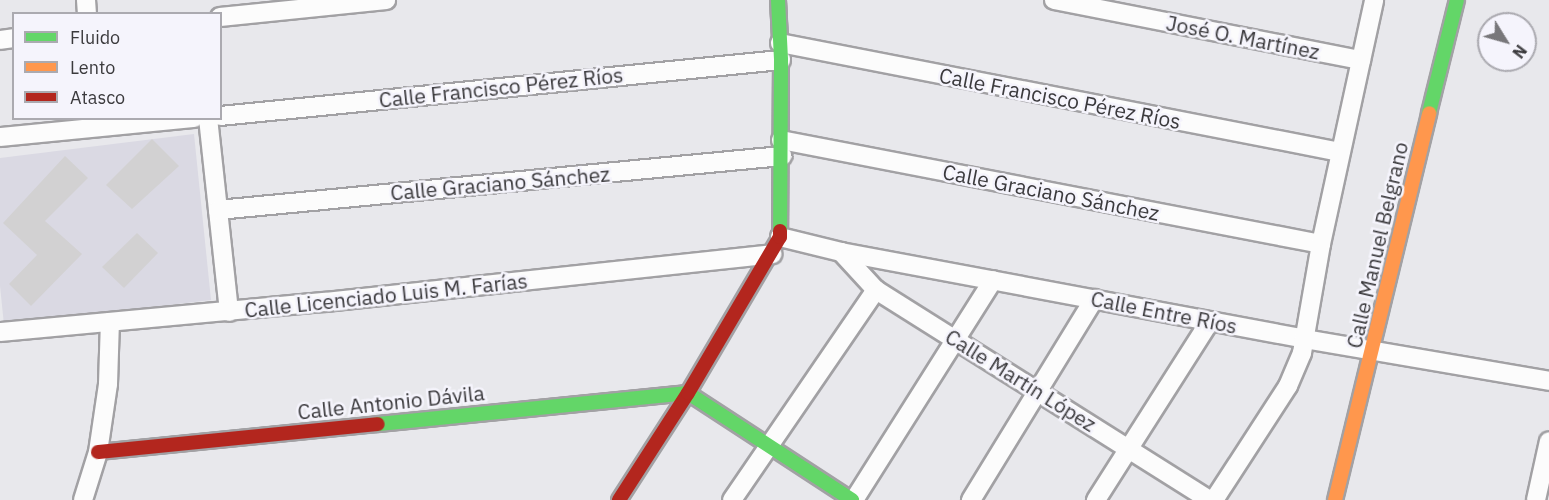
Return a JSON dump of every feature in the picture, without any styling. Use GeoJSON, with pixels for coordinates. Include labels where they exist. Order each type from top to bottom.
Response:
{"type":"FeatureCollection","features":[{"type":"Feature","properties":{"kind":"street"},"geometry":{"type":"LineString","coordinates":[[222,17],[386,0]]}},
{"type":"Feature","properties":{"kind":"street"},"geometry":{"type":"LineString","coordinates":[[619,500],[688,393],[780,237],[782,148],[778,0]]}},
{"type":"Feature","properties":{"kind":"street","name":"José O. Martínez"},"geometry":{"type":"LineString","coordinates":[[1054,0],[1361,60]]}},
{"type":"Feature","properties":{"kind":"street"},"geometry":{"type":"LineString","coordinates":[[1212,500],[1288,386],[1302,353],[1321,244],[1374,0]]}},
{"type":"Feature","properties":{"kind":"street","name":"Calle Manuel Belgrano"},"geometry":{"type":"LineString","coordinates":[[1335,500],[1374,349],[1457,0]]}},
{"type":"Feature","properties":{"kind":"street","name":"Calle Francisco Pérez Ríos"},"geometry":{"type":"LineString","coordinates":[[222,116],[781,51],[1340,152]]}},
{"type":"Feature","properties":{"kind":"street"},"geometry":{"type":"LineString","coordinates":[[0,137],[96,124],[161,120]]}},
{"type":"Feature","properties":{"kind":"street"},"geometry":{"type":"LineString","coordinates":[[208,120],[229,312]]}},
{"type":"Feature","properties":{"kind":"street","name":"Calle Graciano Sánchez"},"geometry":{"type":"LineString","coordinates":[[218,210],[782,148],[1321,244]]}},
{"type":"Feature","properties":{"kind":"street","name":"Calle Entre Ríos"},"geometry":{"type":"LineString","coordinates":[[780,237],[841,252],[1304,339],[1374,349],[1549,381]]}},
{"type":"Feature","properties":{"kind":"street","name":"Calle Martín López"},"geometry":{"type":"LineString","coordinates":[[841,252],[876,290],[1212,500]]}},
{"type":"Feature","properties":{"kind":"street","name":"Calle Licenciado Luis M. Farías"},"geometry":{"type":"LineString","coordinates":[[0,332],[229,312],[772,254]]}},
{"type":"Feature","properties":{"kind":"street"},"geometry":{"type":"LineString","coordinates":[[688,393],[853,500],[993,280]]}},
{"type":"Feature","properties":{"kind":"street"},"geometry":{"type":"LineString","coordinates":[[732,500],[876,290]]}},
{"type":"Feature","properties":{"kind":"street"},"geometry":{"type":"LineString","coordinates":[[971,500],[1094,299]]}},
{"type":"Feature","properties":{"kind":"street"},"geometry":{"type":"LineString","coordinates":[[1096,500],[1210,321]]}},
{"type":"Feature","properties":{"kind":"street"},"geometry":{"type":"LineString","coordinates":[[83,500],[98,452],[108,384],[110,322]]}},
{"type":"Feature","properties":{"kind":"street","name":"Calle Antonio Dávila"},"geometry":{"type":"LineString","coordinates":[[98,452],[688,393]]}},
{"type":"Feature","properties":{"kind":"street"},"geometry":{"type":"LineString","coordinates":[[1536,500],[1549,441]]}},
{"type":"Feature","properties":{"kind":"shaded area"},"geometry":{"type":"Polygon","coordinates":[[[194,134],[211,300],[4,325],[0,286],[0,158],[194,134]]]}},
{"type":"Feature","properties":{"kind":"building"},"geometry":{"type":"Polygon","coordinates":[[[152,139],[179,166],[132,209],[106,185],[152,139]]]}},
{"type":"Feature","properties":{"kind":"building"},"geometry":{"type":"Polygon","coordinates":[[[65,156],[88,178],[45,221],[82,254],[31,306],[9,284],[37,255],[3,223],[65,156]]]}},
{"type":"Feature","properties":{"kind":"building"},"geometry":{"type":"Polygon","coordinates":[[[137,233],[158,253],[124,288],[102,267],[137,233]]]}},
{"type":"Feature","properties":{"kind":"traffic: fast"},"geometry":{"type":"LineString","coordinates":[[778,0],[781,60],[780,231]]}},
{"type":"Feature","properties":{"kind":"traffic: fast"},"geometry":{"type":"LineString","coordinates":[[1429,113],[1457,0]]}},
{"type":"Feature","properties":{"kind":"traffic: fast"},"geometry":{"type":"LineString","coordinates":[[378,424],[688,393],[852,500]]}},
{"type":"Feature","properties":{"kind":"traffic: slow"},"geometry":{"type":"LineString","coordinates":[[1335,500],[1429,113]]}},
{"type":"Feature","properties":{"kind":"traffic: jam"},"geometry":{"type":"LineString","coordinates":[[619,500],[688,393],[780,237],[780,231]]}},
{"type":"Feature","properties":{"kind":"traffic: jam"},"geometry":{"type":"LineString","coordinates":[[98,452],[378,424]]}}]}
